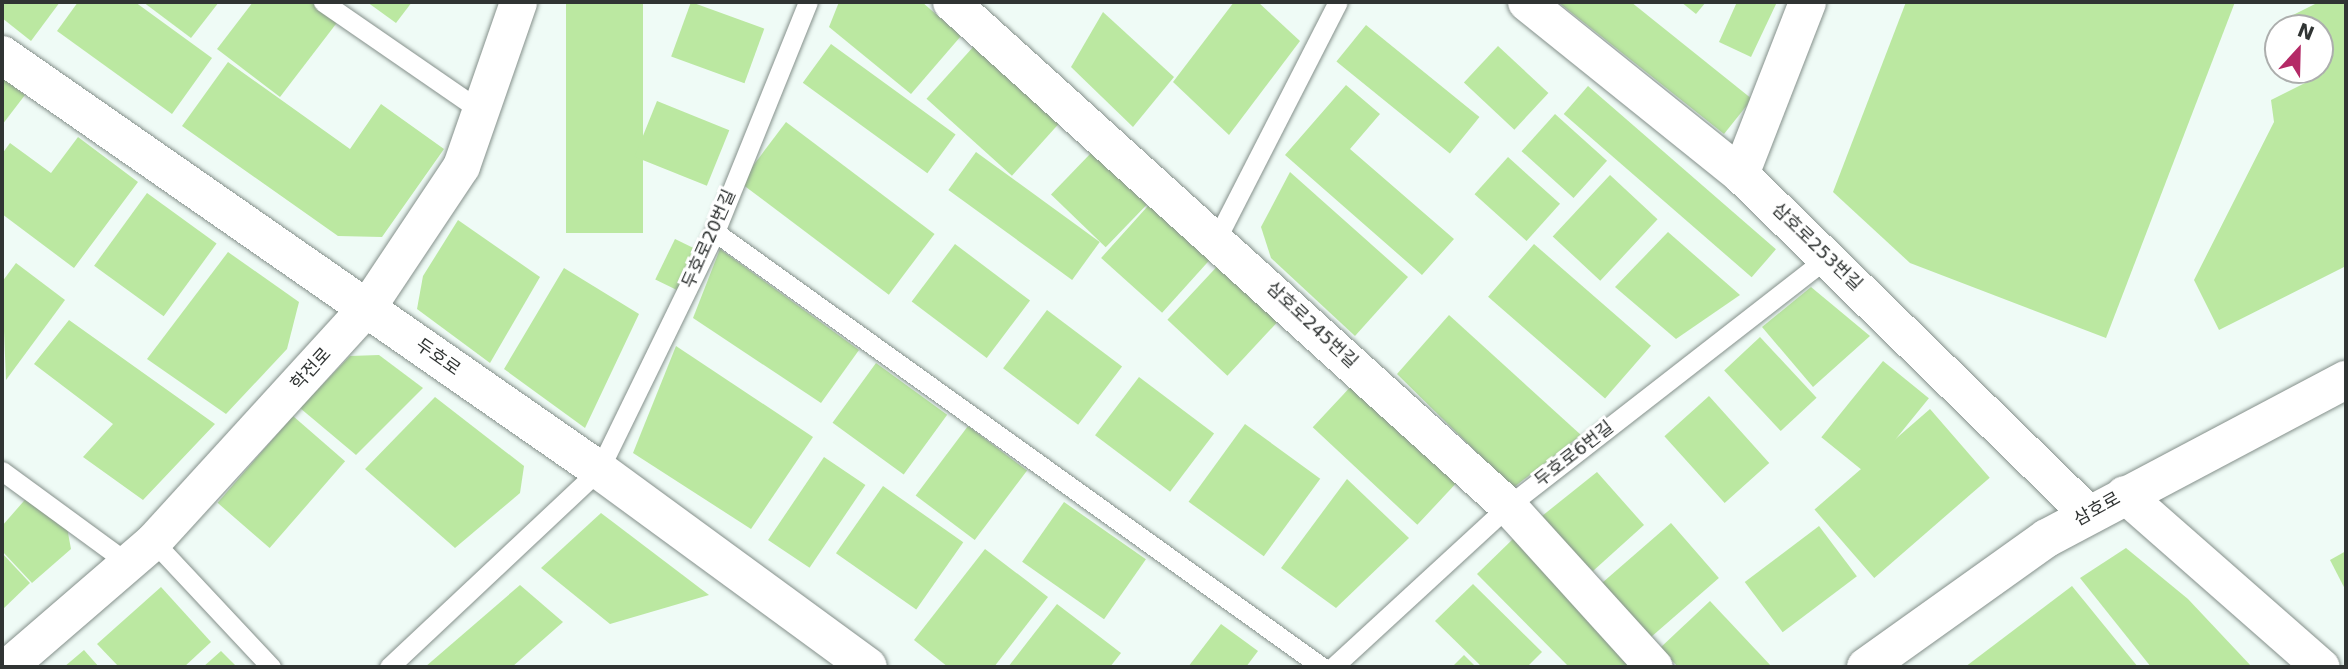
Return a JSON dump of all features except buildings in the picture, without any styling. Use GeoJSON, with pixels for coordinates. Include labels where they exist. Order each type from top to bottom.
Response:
{"type":"FeatureCollection","features":[{"type":"Feature","properties":{"kind":"street","name":"학전로"},"geometry":{"type":"LineString","coordinates":[[7,667],[139,551],[367,307],[461,166],[518,2]]}},
{"type":"Feature","properties":{"kind":"street","name":"삼호로245번길"},"geometry":{"type":"LineString","coordinates":[[951,2],[1217,238],[1508,506],[1654,667]]}},
{"type":"Feature","properties":{"kind":"street","name":"삼호로253번길"},"geometry":{"type":"LineString","coordinates":[[1526,2],[1740,174],[1829,256],[2088,514]]}},
{"type":"Feature","properties":{"kind":"street"},"geometry":{"type":"LineString","coordinates":[[1740,174],[1807,2]]}},
{"type":"Feature","properties":{"kind":"street","name":"두호로"},"geometry":{"type":"LineString","coordinates":[[2,55],[599,470],[868,667]]}},
{"type":"Feature","properties":{"kind":"street","name":"삼호로"},"geometry":{"type":"LineString","coordinates":[[1866,667],[1988,575],[2088,514],[2346,380]]}},
{"type":"Feature","properties":{"kind":"street"},"geometry":{"type":"LineString","coordinates":[[2124,494],[2309,661]]}},
{"type":"Feature","properties":{"kind":"lane"},"geometry":{"type":"LineString","coordinates":[[323,2],[481,111]]}},
{"type":"Feature","properties":{"kind":"lane","name":"두호로20번길"},"geometry":{"type":"LineString","coordinates":[[599,470],[715,232],[808,2]]}},
{"type":"Feature","properties":{"kind":"lane"},"geometry":{"type":"LineString","coordinates":[[1217,238],[1338,2]]}},
{"type":"Feature","properties":{"kind":"lane"},"geometry":{"type":"LineString","coordinates":[[715,232],[1322,667]]}},
{"type":"Feature","properties":{"kind":"lane","name":"두호로6번길"},"geometry":{"type":"LineString","coordinates":[[1333,667],[1508,506],[1829,256]]}},
{"type":"Feature","properties":{"kind":"lane"},"geometry":{"type":"LineString","coordinates":[[389,667],[599,470]]}},
{"type":"Feature","properties":{"kind":"lane"},"geometry":{"type":"LineString","coordinates":[[2,471],[139,551],[271,667]]}}]}
